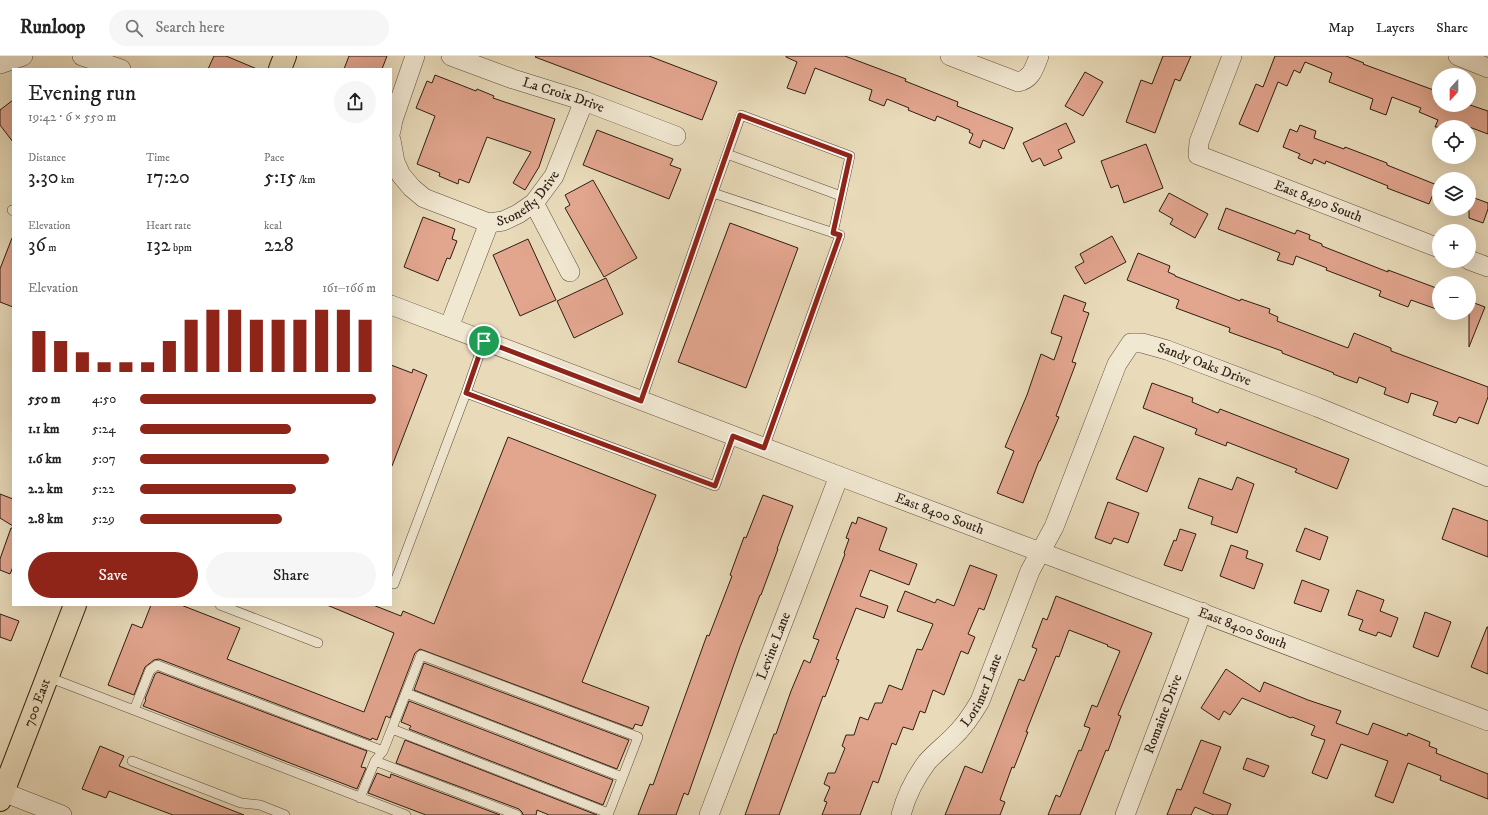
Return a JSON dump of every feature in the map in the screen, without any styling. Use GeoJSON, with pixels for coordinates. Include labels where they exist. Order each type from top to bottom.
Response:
{"type":"FeatureCollection","features":[{"type":"Feature","properties":{"kind":"main road"},"geometry":{"type":"LineString","coordinates":[[280,68],[285,56]]}},
{"type":"Feature","properties":{"kind":"main road","name":"700 East"},"geometry":{"type":"LineString","coordinates":[[2,796],[75,606]]}},
{"type":"Feature","properties":{"kind":"street"},"geometry":{"type":"LineString","coordinates":[[0,64],[23,56]]}},
{"type":"Feature","properties":{"kind":"street"},"geometry":{"type":"LineString","coordinates":[[82,56],[118,68]]}},
{"type":"Feature","properties":{"kind":"street"},"geometry":{"type":"LineString","coordinates":[[392,125],[415,56]]}},
{"type":"Feature","properties":{"kind":"street","name":"La Croix Drive"},"geometry":{"type":"LineString","coordinates":[[451,56],[513,79],[584,101],[676,136]]}},
{"type":"Feature","properties":{"kind":"street"},"geometry":{"type":"LineString","coordinates":[[950,56],[1018,82],[1030,76],[1039,56]]}},
{"type":"Feature","properties":{"kind":"street","name":"East 8490 South"},"geometry":{"type":"LineString","coordinates":[[1232,56],[1199,142],[1198,155],[1432,245]]}},
{"type":"Feature","properties":{"kind":"street"},"geometry":{"type":"LineString","coordinates":[[1458,56],[1488,68]]}},
{"type":"Feature","properties":{"kind":"street","name":"Stonefly Drive"},"geometry":{"type":"LineString","coordinates":[[392,146],[395,162],[401,175],[412,188],[424,198],[489,223],[503,221],[518,214],[534,203],[554,176],[584,101]]}},
{"type":"Feature","properties":{"kind":"street"},"geometry":{"type":"LineString","coordinates":[[534,203],[570,272]]}},
{"type":"Feature","properties":{"kind":"street"},"geometry":{"type":"LineString","coordinates":[[449,327],[489,223]]}},
{"type":"Feature","properties":{"kind":"street"},"geometry":{"type":"LineString","coordinates":[[1476,263],[1488,267]]}},
{"type":"Feature","properties":{"kind":"street","name":"East 8400 South"},"geometry":{"type":"LineString","coordinates":[[392,305],[764,448],[1488,721]]}},
{"type":"Feature","properties":{"kind":"street","name":"Sandy Oaks Drive"},"geometry":{"type":"LineString","coordinates":[[1040,552],[1054,527],[1117,364],[1131,343],[1142,343],[1174,353],[1317,407],[1488,477]]}},
{"type":"Feature","properties":{"kind":"street","name":"Levine Lane"},"geometry":{"type":"LineString","coordinates":[[709,815],[839,476]]}},
{"type":"Feature","properties":{"kind":"street","name":"Lorimer Lane"},"geometry":{"type":"LineString","coordinates":[[901,815],[914,781],[928,762],[963,727],[980,701],[1030,571],[1040,552]]}},
{"type":"Feature","properties":{"kind":"street","name":"Romaine Drive"},"geometry":{"type":"LineString","coordinates":[[1125,815],[1202,612]]}},
{"type":"Feature","properties":{"kind":"street"},"geometry":{"type":"LineString","coordinates":[[2,796],[62,815]]}},
{"type":"Feature","properties":{"kind":"lane"},"geometry":{"type":"LineString","coordinates":[[641,401],[740,115],[850,156],[833,233]]}},
{"type":"Feature","properties":{"kind":"lane"},"geometry":{"type":"LineString","coordinates":[[726,154],[841,196]]}},
{"type":"Feature","properties":{"kind":"lane"},"geometry":{"type":"LineString","coordinates":[[713,193],[840,235],[764,448]]}},
{"type":"Feature","properties":{"kind":"lane"},"geometry":{"type":"LineString","coordinates":[[394,584],[484,341]]}},
{"type":"Feature","properties":{"kind":"lane"},"geometry":{"type":"LineString","coordinates":[[466,393],[715,486],[733,436]]}},
{"type":"Feature","properties":{"kind":"lane"},"geometry":{"type":"LineString","coordinates":[[223,606],[318,643]]}},
{"type":"Feature","properties":{"kind":"lane"},"geometry":{"type":"LineString","coordinates":[[360,798],[375,761],[383,751],[421,655],[638,737],[608,814],[392,729]]}},
{"type":"Feature","properties":{"kind":"lane"},"geometry":{"type":"LineString","coordinates":[[134,710],[150,670],[157,665],[166,667],[383,751]]}},
{"type":"Feature","properties":{"kind":"lane"},"geometry":{"type":"LineString","coordinates":[[48,677],[406,815]]}},
{"type":"Feature","properties":{"kind":"lane"},"geometry":{"type":"LineString","coordinates":[[406,693],[622,777]]}},
{"type":"Feature","properties":{"kind":"lane"},"geometry":{"type":"LineString","coordinates":[[132,761],[240,803],[260,805],[285,815]]}},
{"type":"Feature","properties":{"kind":"lane"},"geometry":{"type":"LineString","coordinates":[[375,761],[517,815]]}},
{"type":"Feature","properties":{"kind":"building"},"geometry":{"type":"Polygon","coordinates":[[[214,56],[226,56],[255,68],[208,68],[214,56]]]}},
{"type":"Feature","properties":{"kind":"building"},"geometry":{"type":"Polygon","coordinates":[[[349,56],[387,56],[382,68],[344,68],[349,56]]]}},
{"type":"Feature","properties":{"kind":"building"},"geometry":{"type":"Polygon","coordinates":[[[649,56],[717,82],[702,120],[535,57],[649,56]]]}},
{"type":"Feature","properties":{"kind":"building"},"geometry":{"type":"Polygon","coordinates":[[[786,56],[845,56],[906,79],[905,81],[958,102],[957,106],[1013,128],[1004,149],[983,140],[980,148],[969,143],[973,134],[969,132],[970,130],[937,116],[935,121],[908,110],[909,108],[887,99],[884,106],[869,100],[872,90],[815,68],[805,94],[787,88],[797,62],[786,56]]]}},
{"type":"Feature","properties":{"kind":"building"},"geometry":{"type":"Polygon","coordinates":[[[1163,56],[1191,56],[1180,81],[1175,79],[1155,133],[1126,122],[1141,80],[1152,84],[1163,56]]]}},
{"type":"Feature","properties":{"kind":"building"},"geometry":{"type":"Polygon","coordinates":[[[1275,56],[1346,56],[1364,63],[1363,64],[1432,89],[1432,112],[1476,112],[1476,107],[1488,111],[1488,134],[1476,130],[1476,120],[1438,120],[1419,112],[1421,108],[1392,97],[1386,115],[1370,109],[1373,99],[1329,82],[1332,73],[1305,62],[1300,73],[1294,70],[1287,86],[1278,82],[1258,132],[1239,124],[1256,84],[1263,87],[1275,56]]]}},
{"type":"Feature","properties":{"kind":"building"},"geometry":{"type":"Polygon","coordinates":[[[1085,72],[1103,82],[1083,116],[1065,106],[1085,72]]]}},
{"type":"Feature","properties":{"kind":"building"},"geometry":{"type":"Polygon","coordinates":[[[435,75],[476,91],[477,89],[494,96],[493,98],[555,119],[539,167],[525,190],[513,183],[531,152],[487,137],[469,183],[459,179],[458,184],[439,176],[440,173],[417,164],[435,116],[416,108],[427,81],[432,83],[435,75]]]}},
{"type":"Feature","properties":{"kind":"building"},"geometry":{"type":"Polygon","coordinates":[[[12,101],[12,141],[0,125],[0,110],[12,101]]]}},
{"type":"Feature","properties":{"kind":"building"},"geometry":{"type":"Polygon","coordinates":[[[1066,123],[1075,142],[1058,150],[1062,158],[1044,166],[1040,158],[1032,162],[1023,143],[1066,123]]]}},
{"type":"Feature","properties":{"kind":"building"},"geometry":{"type":"Polygon","coordinates":[[[1300,125],[1316,131],[1314,138],[1344,149],[1345,147],[1387,163],[1387,165],[1432,183],[1432,197],[1429,204],[1387,188],[1388,186],[1326,161],[1325,164],[1314,159],[1312,164],[1298,158],[1300,154],[1283,147],[1290,129],[1297,132],[1300,125]]]}},
{"type":"Feature","properties":{"kind":"building"},"geometry":{"type":"Polygon","coordinates":[[[597,130],[673,159],[670,165],[681,169],[669,199],[583,165],[597,130]]]}},
{"type":"Feature","properties":{"kind":"building"},"geometry":{"type":"Polygon","coordinates":[[[1146,144],[1163,188],[1124,203],[1118,185],[1111,188],[1101,161],[1146,144]]]}},
{"type":"Feature","properties":{"kind":"building"},"geometry":{"type":"Polygon","coordinates":[[[593,180],[637,258],[604,277],[565,208],[570,205],[565,195],[593,180]]]}},
{"type":"Feature","properties":{"kind":"building"},"geometry":{"type":"Polygon","coordinates":[[[1169,193],[1208,214],[1195,238],[1170,224],[1173,219],[1159,211],[1169,193]]]}},
{"type":"Feature","properties":{"kind":"building"},"geometry":{"type":"Polygon","coordinates":[[[1476,199],[1488,203],[1488,209],[1483,223],[1469,218],[1469,216],[1476,216],[1476,199]]]}},
{"type":"Feature","properties":{"kind":"building"},"geometry":{"type":"Polygon","coordinates":[[[1226,208],[1295,234],[1297,230],[1310,235],[1309,239],[1322,244],[1322,246],[1388,272],[1388,270],[1432,286],[1432,308],[1411,300],[1408,307],[1379,296],[1381,291],[1326,270],[1327,268],[1296,256],[1293,265],[1277,260],[1280,253],[1218,229],[1226,208]]]}},
{"type":"Feature","properties":{"kind":"building"},"geometry":{"type":"Polygon","coordinates":[[[423,217],[455,229],[452,239],[457,241],[450,259],[447,258],[438,281],[404,267],[423,217]]]}},
{"type":"Feature","properties":{"kind":"building"},"geometry":{"type":"Polygon","coordinates":[[[730,223],[798,248],[746,388],[678,362],[730,223]]]}},
{"type":"Feature","properties":{"kind":"building"},"geometry":{"type":"Polygon","coordinates":[[[1112,236],[1126,262],[1085,284],[1075,267],[1084,262],[1080,254],[1112,236]]]}},
{"type":"Feature","properties":{"kind":"building"},"geometry":{"type":"Polygon","coordinates":[[[12,238],[12,307],[0,302],[0,269],[12,238]]]}},
{"type":"Feature","properties":{"kind":"building"},"geometry":{"type":"Polygon","coordinates":[[[528,239],[556,300],[520,316],[493,255],[528,239]]]}},
{"type":"Feature","properties":{"kind":"building"},"geometry":{"type":"Polygon","coordinates":[[[1138,253],[1170,266],[1168,272],[1175,276],[1240,301],[1241,299],[1270,309],[1269,313],[1278,317],[1277,321],[1348,348],[1354,333],[1391,348],[1391,351],[1488,387],[1488,397],[1478,424],[1459,417],[1456,423],[1433,415],[1438,402],[1411,393],[1408,403],[1384,394],[1386,388],[1359,377],[1357,383],[1333,374],[1334,373],[1282,353],[1282,351],[1229,332],[1230,328],[1176,308],[1179,300],[1127,280],[1138,253]]]}},
{"type":"Feature","properties":{"kind":"building"},"geometry":{"type":"Polygon","coordinates":[[[606,278],[623,314],[574,338],[557,301],[606,278]]]}},
{"type":"Feature","properties":{"kind":"building"},"geometry":{"type":"Polygon","coordinates":[[[1064,295],[1086,303],[1083,311],[1089,313],[1072,362],[1076,363],[1056,416],[1059,417],[1039,461],[1023,503],[997,493],[1014,451],[1005,447],[1027,395],[1041,354],[1054,360],[1062,337],[1051,333],[1064,295]]]}},
{"type":"Feature","properties":{"kind":"building"},"geometry":{"type":"Polygon","coordinates":[[[1476,304],[1485,307],[1469,347],[1469,320],[1476,320],[1476,304]]]}},
{"type":"Feature","properties":{"kind":"building"},"geometry":{"type":"Polygon","coordinates":[[[392,365],[412,373],[413,369],[427,375],[392,466],[392,365]]]}},
{"type":"Feature","properties":{"kind":"building"},"geometry":{"type":"Polygon","coordinates":[[[1152,383],[1193,398],[1192,402],[1218,413],[1220,409],[1349,459],[1337,489],[1295,472],[1297,469],[1227,442],[1226,446],[1195,434],[1197,429],[1143,408],[1152,383]]]}},
{"type":"Feature","properties":{"kind":"building"},"geometry":{"type":"Polygon","coordinates":[[[1134,436],[1164,448],[1147,492],[1116,479],[1134,436]]]}},
{"type":"Feature","properties":{"kind":"building"},"geometry":{"type":"Polygon","coordinates":[[[508,437],[656,495],[582,682],[649,707],[642,726],[635,724],[633,729],[420,649],[415,653],[390,718],[386,716],[377,740],[372,738],[371,740],[159,659],[154,660],[145,667],[134,695],[108,685],[132,624],[142,628],[151,606],[184,606],[240,628],[227,659],[364,712],[394,633],[329,606],[376,606],[401,616],[403,611],[434,624],[508,437]]]}},
{"type":"Feature","properties":{"kind":"building"},"geometry":{"type":"Polygon","coordinates":[[[1237,477],[1254,484],[1237,533],[1211,524],[1213,517],[1188,508],[1199,478],[1232,490],[1237,477]]]}},
{"type":"Feature","properties":{"kind":"building"},"geometry":{"type":"Polygon","coordinates":[[[0,494],[12,499],[12,525],[0,518],[0,494]]]}},
{"type":"Feature","properties":{"kind":"building"},"geometry":{"type":"Polygon","coordinates":[[[763,495],[793,506],[761,595],[740,647],[688,795],[684,793],[676,815],[638,815],[650,784],[653,785],[707,635],[709,636],[732,576],[730,575],[744,537],[746,538],[763,495]]]}},
{"type":"Feature","properties":{"kind":"building"},"geometry":{"type":"Polygon","coordinates":[[[1108,502],[1139,513],[1128,543],[1114,538],[1111,544],[1095,538],[1108,502]]]}},
{"type":"Feature","properties":{"kind":"building"},"geometry":{"type":"Polygon","coordinates":[[[1453,508],[1488,521],[1488,557],[1442,539],[1453,508]]]}},
{"type":"Feature","properties":{"kind":"building"},"geometry":{"type":"Polygon","coordinates":[[[858,517],[887,528],[879,550],[917,564],[909,585],[870,570],[860,596],[888,606],[884,618],[856,608],[836,659],[839,660],[825,697],[823,696],[779,815],[745,815],[774,734],[776,734],[804,660],[810,663],[819,640],[813,638],[845,554],[844,553],[849,539],[846,538],[852,522],[856,524],[858,517]]]}},
{"type":"Feature","properties":{"kind":"building"},"geometry":{"type":"Polygon","coordinates":[[[12,528],[12,569],[10,574],[0,570],[0,559],[12,528]]]}},
{"type":"Feature","properties":{"kind":"building"},"geometry":{"type":"Polygon","coordinates":[[[1305,528],[1328,537],[1320,560],[1296,551],[1305,528]]]}},
{"type":"Feature","properties":{"kind":"building"},"geometry":{"type":"Polygon","coordinates":[[[1180,529],[1196,534],[1182,571],[1164,565],[1174,540],[1176,541],[1180,529]]]}},
{"type":"Feature","properties":{"kind":"building"},"geometry":{"type":"Polygon","coordinates":[[[1231,545],[1248,551],[1246,558],[1263,564],[1254,589],[1220,576],[1231,545]]]}},
{"type":"Feature","properties":{"kind":"building"},"geometry":{"type":"Polygon","coordinates":[[[970,565],[997,575],[984,610],[979,608],[968,634],[975,637],[968,654],[961,651],[944,695],[933,690],[925,713],[920,711],[913,730],[903,727],[896,745],[892,743],[878,783],[873,781],[860,815],[822,815],[827,802],[824,801],[830,787],[824,784],[828,773],[835,773],[845,748],[842,746],[846,735],[854,735],[860,717],[868,720],[875,703],[882,703],[889,685],[902,690],[917,649],[922,650],[933,624],[897,611],[905,591],[935,603],[937,599],[954,606],[970,565]]]}},
{"type":"Feature","properties":{"kind":"building"},"geometry":{"type":"Polygon","coordinates":[[[1302,580],[1329,590],[1321,612],[1294,603],[1302,580]]]}},
{"type":"Feature","properties":{"kind":"building"},"geometry":{"type":"Polygon","coordinates":[[[1357,590],[1384,600],[1380,611],[1398,618],[1391,637],[1378,632],[1376,636],[1359,630],[1363,620],[1348,615],[1357,590]]]}},
{"type":"Feature","properties":{"kind":"building"},"geometry":{"type":"Polygon","coordinates":[[[1056,596],[1152,633],[1118,715],[1121,716],[1108,751],[1106,750],[1080,815],[1048,815],[1056,795],[1060,797],[1079,750],[1081,751],[1090,728],[1084,726],[1092,705],[1097,707],[1120,651],[1069,630],[1059,657],[1056,656],[1026,732],[1028,732],[1014,768],[1012,767],[1000,800],[1005,802],[1000,815],[945,815],[965,766],[982,773],[1019,679],[1024,681],[1037,649],[1032,647],[1043,618],[1047,620],[1056,596]]]}},
{"type":"Feature","properties":{"kind":"building"},"geometry":{"type":"Polygon","coordinates":[[[1425,612],[1451,622],[1438,657],[1413,647],[1425,612]]]}},
{"type":"Feature","properties":{"kind":"building"},"geometry":{"type":"Polygon","coordinates":[[[0,614],[19,621],[11,641],[0,637],[0,614]]]}},
{"type":"Feature","properties":{"kind":"building"},"geometry":{"type":"Polygon","coordinates":[[[1488,627],[1488,674],[1471,667],[1488,627]]]}},
{"type":"Feature","properties":{"kind":"building"},"geometry":{"type":"Polygon","coordinates":[[[424,663],[629,740],[617,769],[414,690],[424,663]]]}},
{"type":"Feature","properties":{"kind":"building"},"geometry":{"type":"Polygon","coordinates":[[[1226,669],[1260,692],[1264,682],[1308,700],[1341,711],[1336,723],[1368,735],[1373,723],[1407,736],[1408,733],[1430,742],[1429,746],[1437,749],[1436,753],[1488,774],[1488,799],[1440,780],[1441,776],[1408,763],[1393,803],[1375,796],[1388,761],[1341,744],[1327,779],[1312,773],[1325,740],[1311,735],[1315,726],[1242,698],[1230,715],[1224,711],[1219,720],[1201,708],[1226,669]]]}},
{"type":"Feature","properties":{"kind":"building"},"geometry":{"type":"Polygon","coordinates":[[[158,672],[367,751],[361,767],[366,768],[357,789],[143,706],[155,674],[158,672]]]}},
{"type":"Feature","properties":{"kind":"building"},"geometry":{"type":"Polygon","coordinates":[[[409,701],[613,780],[603,805],[409,729],[411,726],[401,722],[409,701]]]}},
{"type":"Feature","properties":{"kind":"building"},"geometry":{"type":"Polygon","coordinates":[[[405,740],[597,815],[549,815],[537,810],[536,815],[523,815],[519,809],[396,763],[405,740]]]}},
{"type":"Feature","properties":{"kind":"building"},"geometry":{"type":"Polygon","coordinates":[[[1201,740],[1221,747],[1203,793],[1231,804],[1227,815],[1214,815],[1195,807],[1191,815],[1167,815],[1177,789],[1181,790],[1201,740]]]}},
{"type":"Feature","properties":{"kind":"building"},"geometry":{"type":"Polygon","coordinates":[[[100,746],[124,756],[119,766],[244,815],[173,815],[109,791],[106,798],[82,789],[100,746]]]}},
{"type":"Feature","properties":{"kind":"building"},"geometry":{"type":"Polygon","coordinates":[[[1247,758],[1269,766],[1264,777],[1243,769],[1247,758]]]}},
{"type":"Feature","properties":{"kind":"building"},"geometry":{"type":"Polygon","coordinates":[[[377,773],[390,778],[391,774],[500,815],[426,815],[368,793],[377,773]]]}},
{"type":"Feature","properties":{"kind":"route"},"geometry":{"type":"LineString","coordinates":[[740,115],[850,156],[833,233],[840,235],[764,448],[733,436],[715,486],[466,393],[484,341],[641,401],[740,115]]}}]}
